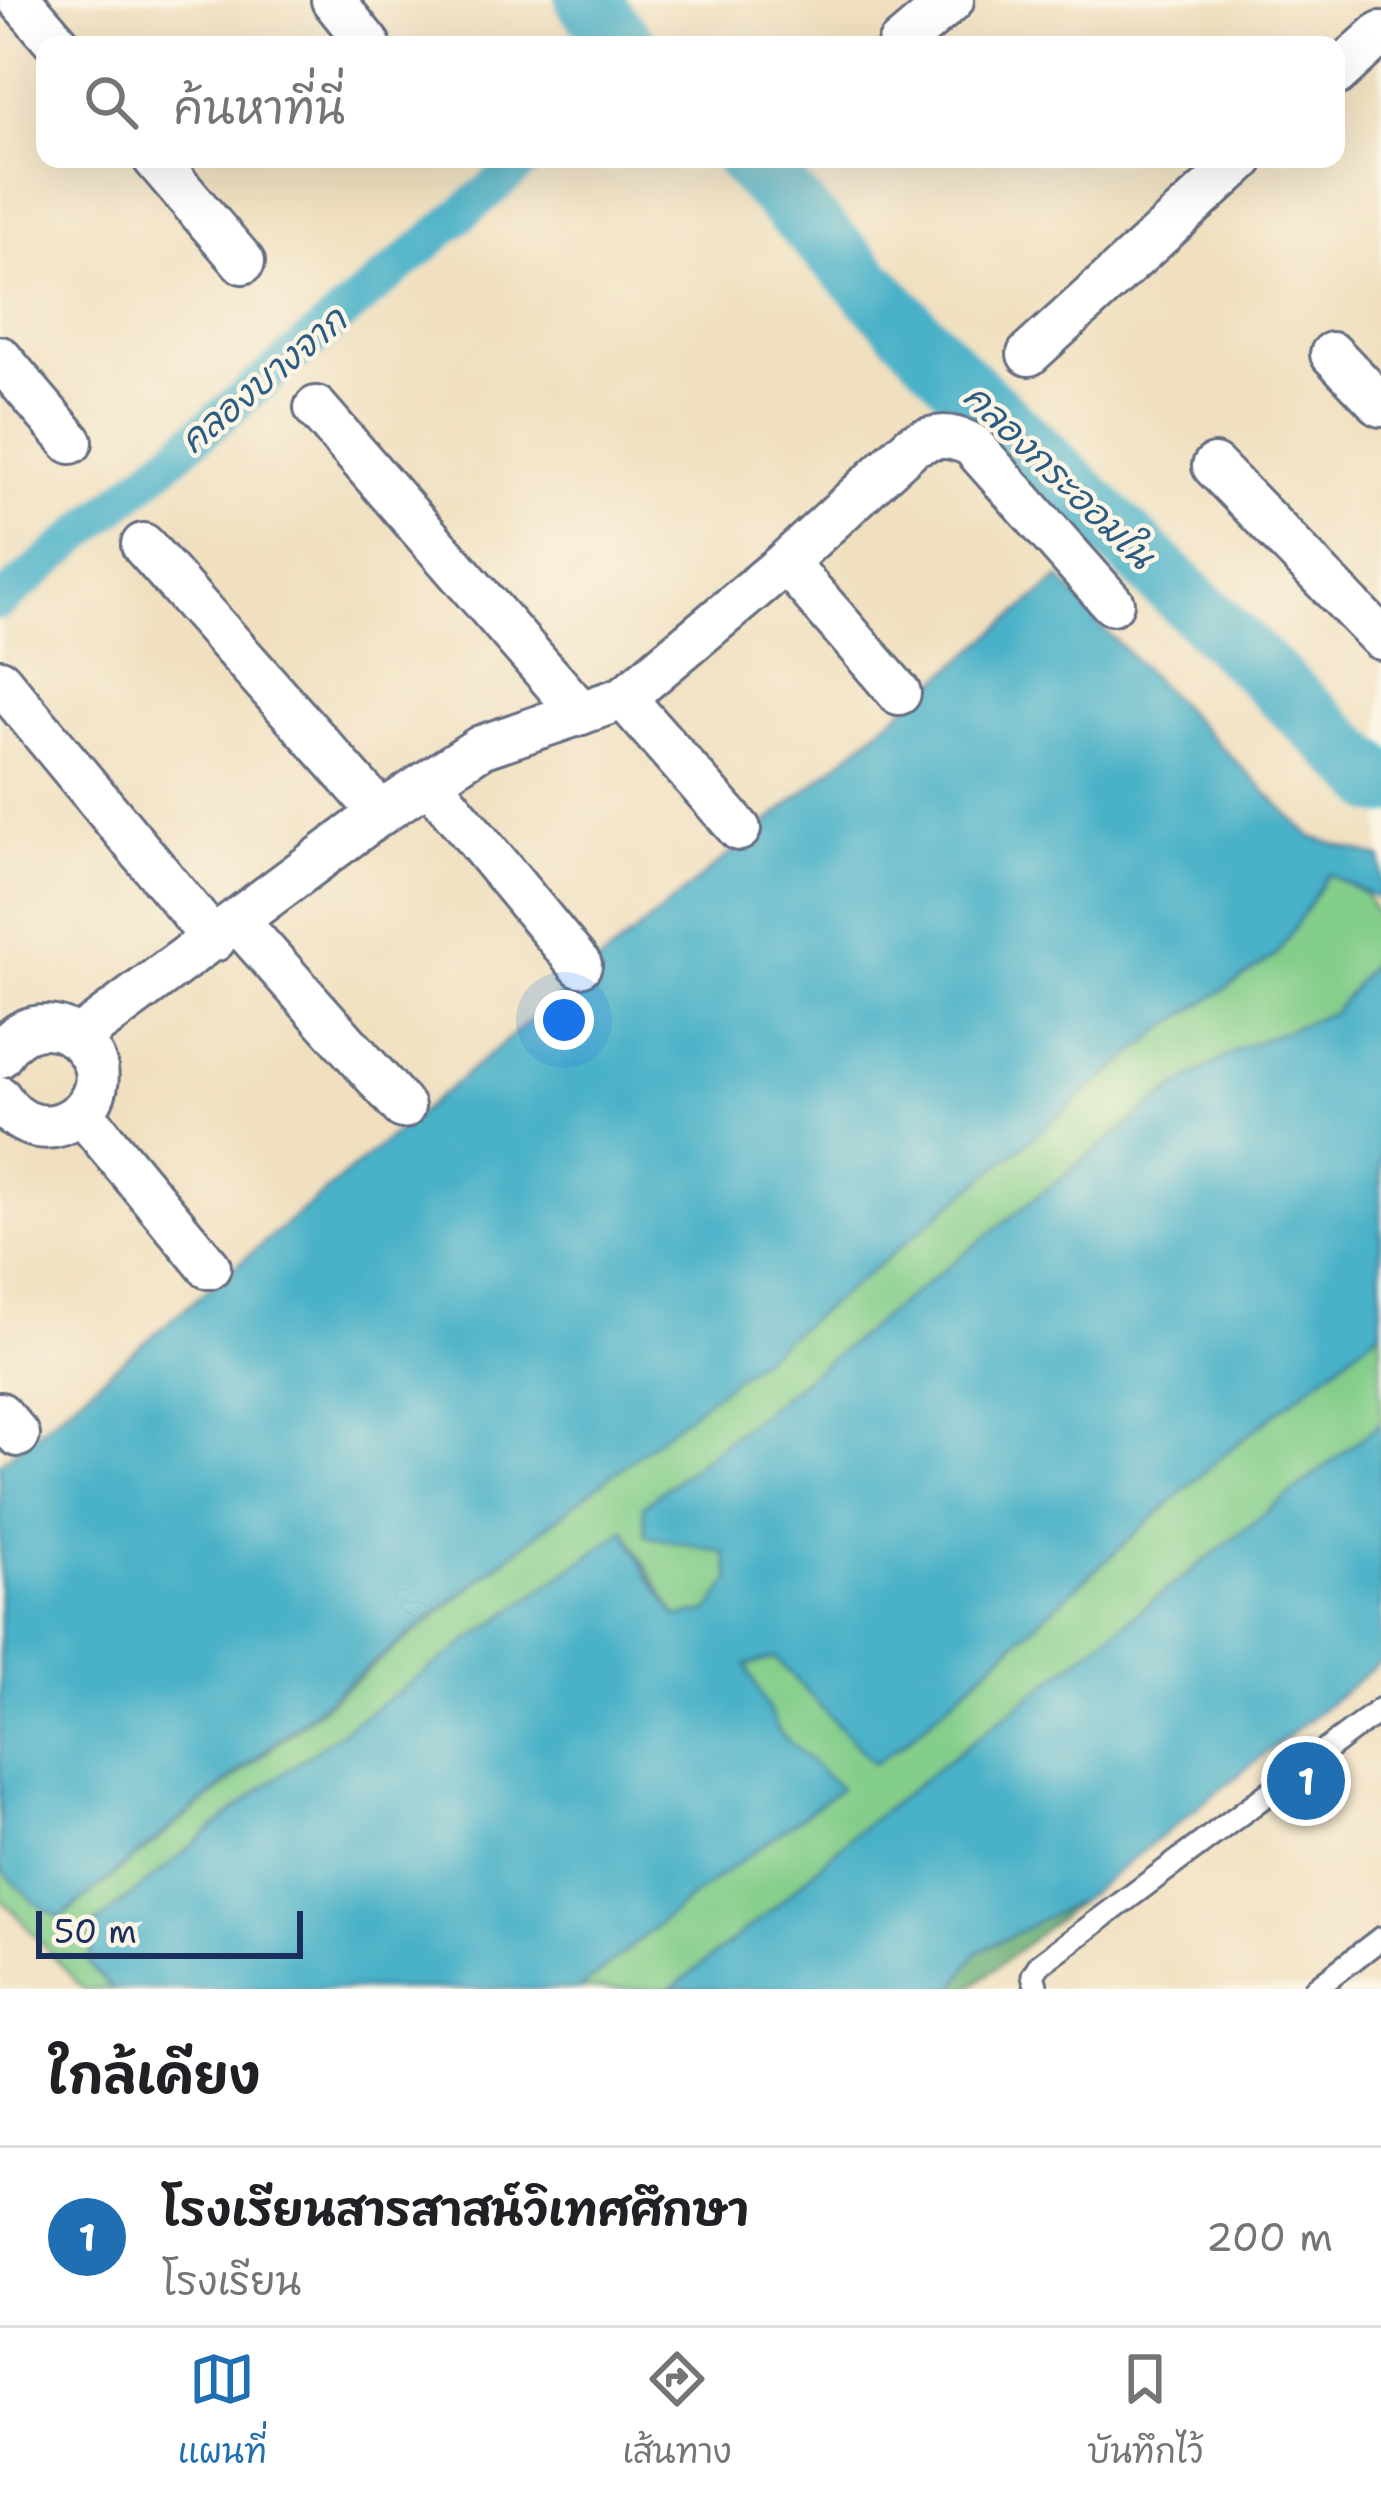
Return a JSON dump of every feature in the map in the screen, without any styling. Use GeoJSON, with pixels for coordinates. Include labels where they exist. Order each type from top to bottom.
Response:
{"type":"FeatureCollection","features":[{"type":"Feature","properties":{"kind":"street"},"geometry":{"type":"LineString","coordinates":[[20,0],[50,36]]}},
{"type":"Feature","properties":{"kind":"street"},"geometry":{"type":"LineString","coordinates":[[333,0],[362,36]]}},
{"type":"Feature","properties":{"kind":"street"},"geometry":{"type":"LineString","coordinates":[[910,36],[952,0]]}},
{"type":"Feature","properties":{"kind":"street"},"geometry":{"type":"LineString","coordinates":[[1345,66],[1381,34]]}},
{"type":"Feature","properties":{"kind":"street"},"geometry":{"type":"LineString","coordinates":[[163,168],[242,262]]}},
{"type":"Feature","properties":{"kind":"street"},"geometry":{"type":"LineString","coordinates":[[1029,353],[1232,168]]}},
{"type":"Feature","properties":{"kind":"street"},"geometry":{"type":"LineString","coordinates":[[1332,354],[1381,405]]}},
{"type":"Feature","properties":{"kind":"street"},"geometry":{"type":"LineString","coordinates":[[0,358],[71,442]]}},
{"type":"Feature","properties":{"kind":"street"},"geometry":{"type":"LineString","coordinates":[[316,409],[581,713]]}},
{"type":"Feature","properties":{"kind":"street"},"geometry":{"type":"LineString","coordinates":[[78,1038],[381,813],[431,784],[458,759],[624,698],[786,562],[913,445],[935,435],[972,445],[1112,603]]}},
{"type":"Feature","properties":{"kind":"street"},"geometry":{"type":"LineString","coordinates":[[1214,466],[1381,638]]}},
{"type":"Feature","properties":{"kind":"street"},"geometry":{"type":"LineString","coordinates":[[142,545],[381,813]]}},
{"type":"Feature","properties":{"kind":"street"},"geometry":{"type":"LineString","coordinates":[[786,562],[899,693]]}},
{"type":"Feature","properties":{"kind":"street"},"geometry":{"type":"LineString","coordinates":[[0,681],[226,931],[404,1107]]}},
{"type":"Feature","properties":{"kind":"street"},"geometry":{"type":"LineString","coordinates":[[624,698],[739,829]]}},
{"type":"Feature","properties":{"kind":"street"},"geometry":{"type":"LineString","coordinates":[[431,784],[580,964]]}},
{"type":"Feature","properties":{"kind":"street"},"geometry":{"type":"LineString","coordinates":[[3,1109],[44,1128],[64,1125],[82,1113],[93,1096],[97,1075],[91,1054],[78,1038],[59,1028],[7,1030]]}},
{"type":"Feature","properties":{"kind":"street"},"geometry":{"type":"LineString","coordinates":[[82,1113],[209,1267]]}},
{"type":"Feature","properties":{"kind":"lane"},"geometry":{"type":"LineString","coordinates":[[1037,1989],[1033,1975],[1040,1964],[1381,1709]]}},
{"type":"Feature","properties":{"kind":"lane"},"geometry":{"type":"LineString","coordinates":[[1315,1989],[1381,1937]]}},
{"type":"Feature","properties":{"kind":"green space"},"geometry":{"type":"Polygon","coordinates":[[[1328,874],[1365,894],[1381,924],[1371,964],[1334,1012],[1240,1048],[1175,1088],[643,1506],[646,1536],[724,1552],[731,1579],[709,1611],[677,1617],[625,1531],[262,1788],[95,1925],[89,1964],[112,1989],[83,1989],[0,1897],[0,1868],[34,1902],[61,1918],[1165,1028],[1277,955],[1328,874]]]}},
{"type":"Feature","properties":{"kind":"green space"},"geometry":{"type":"Polygon","coordinates":[[[1381,1330],[1381,1423],[851,1836],[775,1907],[671,1989],[580,1989],[690,1898],[839,1788],[780,1733],[746,1666],[776,1658],[875,1763],[909,1739],[1223,1455],[1381,1330]]]}},
{"type":"Feature","properties":{"kind":"green space"},"geometry":{"type":"Polygon","coordinates":[[[1081,1900],[969,1989],[954,1989],[976,1953],[1081,1900]]]}},
{"type":"Feature","properties":{"kind":"water"},"geometry":{"type":"Polygon","coordinates":[[[1060,578],[1101,626],[1311,837],[1381,858],[1381,900],[1328,874],[1277,955],[1165,1028],[869,1273],[351,1680],[60,1918],[34,1902],[0,1868],[0,1463],[1060,578]]]}},
{"type":"Feature","properties":{"kind":"water"},"geometry":{"type":"Polygon","coordinates":[[[1371,964],[1381,972],[1381,1330],[1223,1455],[908,1739],[874,1764],[776,1658],[746,1665],[780,1733],[840,1789],[690,1898],[580,1989],[112,1989],[89,1964],[95,1925],[262,1788],[625,1530],[677,1617],[709,1611],[731,1579],[724,1552],[646,1536],[643,1506],[1175,1088],[1240,1048],[1334,1012],[1371,964]]]}},
{"type":"Feature","properties":{"kind":"water"},"geometry":{"type":"Polygon","coordinates":[[[1381,1423],[1381,1662],[1081,1900],[976,1953],[954,1989],[671,1989],[775,1907],[851,1836],[1381,1423]]]}},
{"type":"Feature","properties":{"kind":"waterway","name":"คลองกระออมใน"},"geometry":{"type":"LineString","coordinates":[[587,0],[617,36]]}},
{"type":"Feature","properties":{"kind":"waterway","name":"คลองบางจาก"},"geometry":{"type":"LineString","coordinates":[[0,602],[516,168]]}},
{"type":"Feature","properties":{"kind":"waterway","name":"คลองกระออมใน"},"geometry":{"type":"LineString","coordinates":[[756,168],[958,380],[1381,784]]}},
{"type":"Feature","properties":{"kind":"place","name":"โรงเรียนสารสาสน์วิเทศศึกษา"},"geometry":{"type":"Point","coordinates":[1306,1781]}}]}
